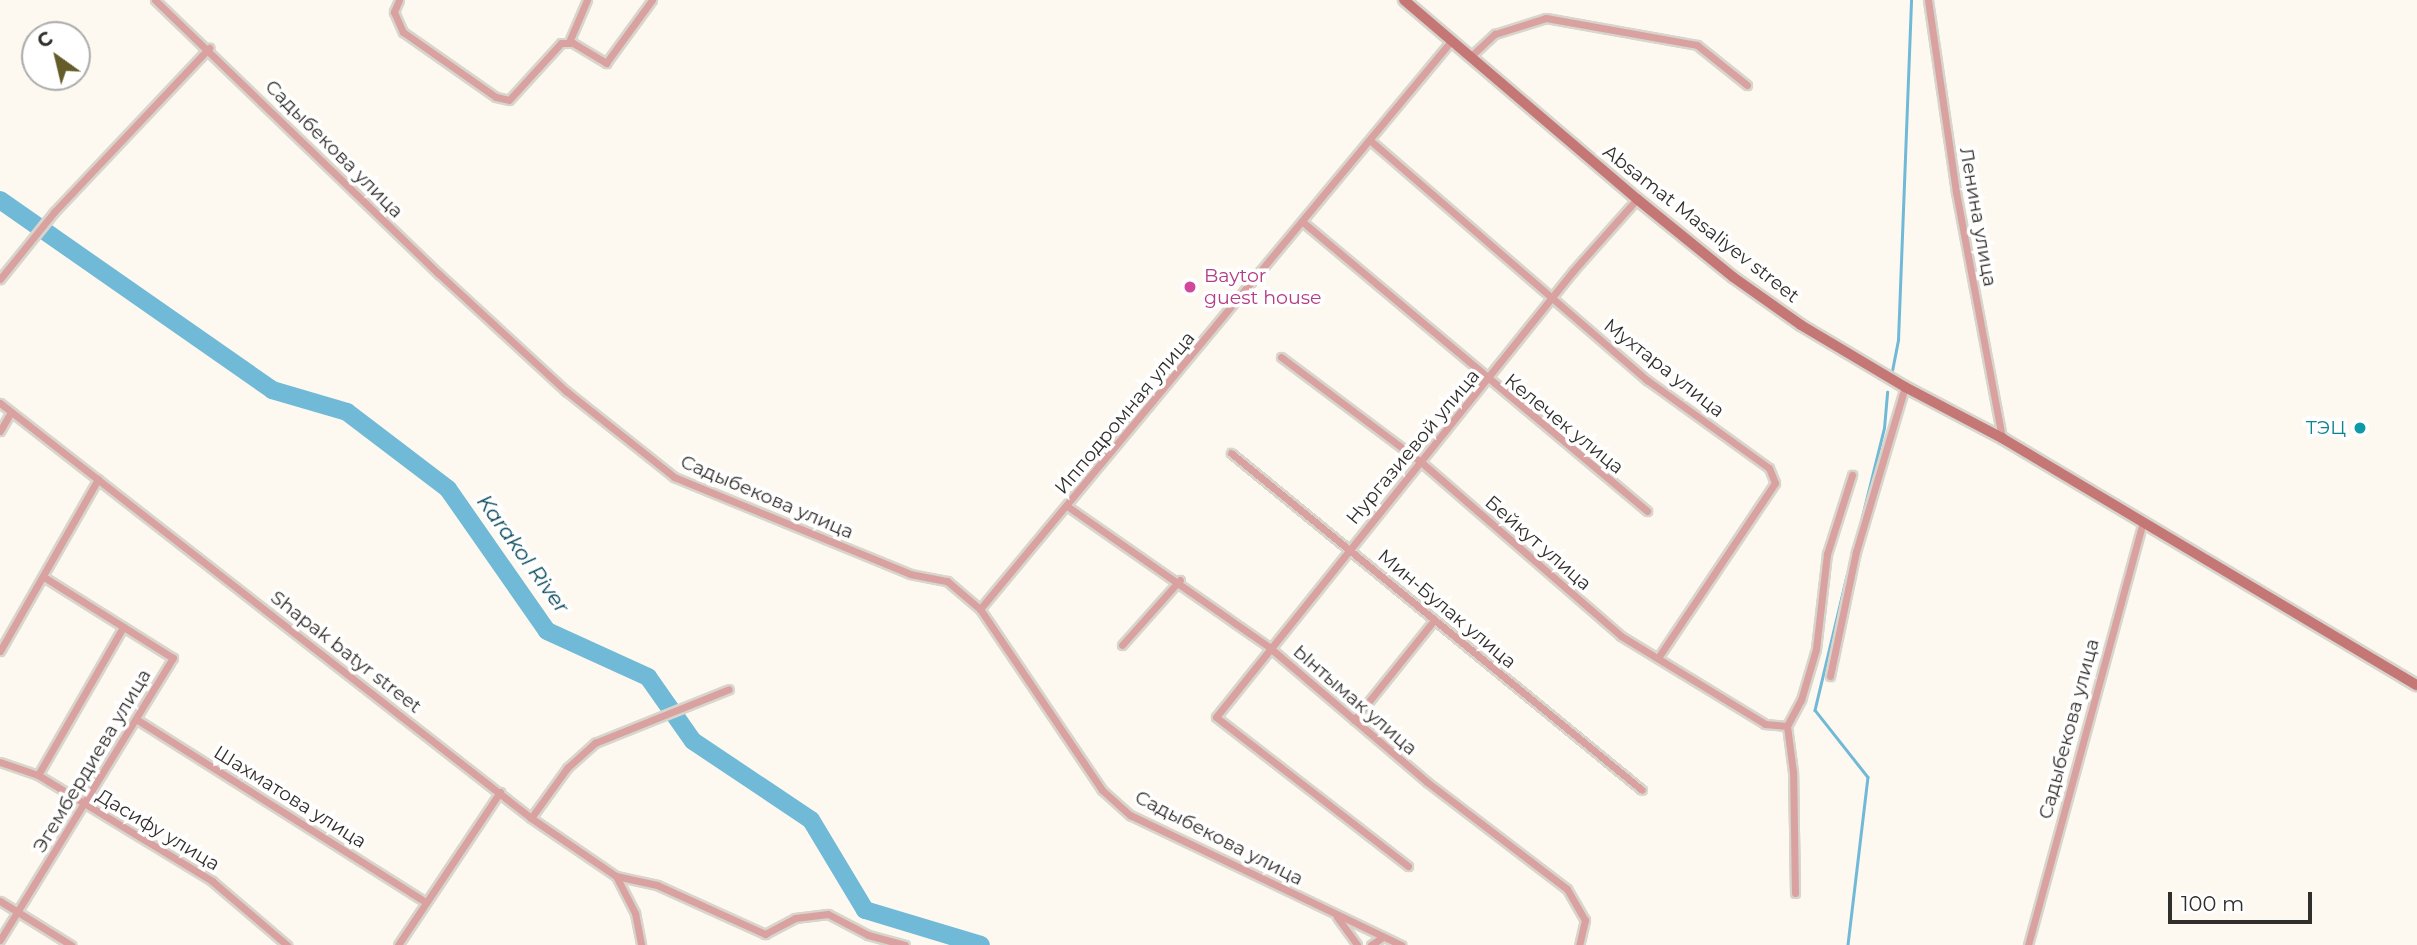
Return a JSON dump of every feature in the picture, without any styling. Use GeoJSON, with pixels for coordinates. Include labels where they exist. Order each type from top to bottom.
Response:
{"type":"FeatureCollection","features":[{"type":"Feature","properties":{"kind":"street","name":"Садыбекова улица"},"geometry":{"type":"LineString","coordinates":[[155,0],[209,48],[439,274],[566,391],[674,477],[911,574],[947,581],[980,609],[1102,790],[1130,815],[1401,945]]}},
{"type":"Feature","properties":{"kind":"street"},"geometry":{"type":"LineString","coordinates":[[399,0],[394,12],[403,32],[504,100],[513,98],[558,45],[569,42],[606,62],[652,0]]}},
{"type":"Feature","properties":{"kind":"street"},"geometry":{"type":"LineString","coordinates":[[569,42],[587,0]]}},
{"type":"Feature","properties":{"kind":"street","name":"Absamat Masaliyev street"},"geometry":{"type":"LineString","coordinates":[[1404,0],[1637,199],[1733,277],[1905,387],[2002,438],[2417,685]]}},
{"type":"Feature","properties":{"kind":"street","name":"Ленина улица"},"geometry":{"type":"LineString","coordinates":[[1928,0],[1956,192],[2002,438]]}},
{"type":"Feature","properties":{"kind":"street"},"geometry":{"type":"LineString","coordinates":[[1470,57],[1495,34],[1546,18],[1697,45],[1747,85]]}},
{"type":"Feature","properties":{"kind":"street","name":"Ипподромная улица"},"geometry":{"type":"LineString","coordinates":[[980,609],[1372,142],[1451,41]]}},
{"type":"Feature","properties":{"kind":"street"},"geometry":{"type":"LineString","coordinates":[[0,279],[27,242],[54,212],[209,48]]}},
{"type":"Feature","properties":{"kind":"street","name":"Мухтара улица"},"geometry":{"type":"LineString","coordinates":[[1372,142],[1647,380],[1769,468],[1775,483],[1658,656]]}},
{"type":"Feature","properties":{"kind":"street","name":"Нургазиевой улица"},"geometry":{"type":"LineString","coordinates":[[1408,866],[1216,717],[1269,646],[1637,199]]}},
{"type":"Feature","properties":{"kind":"street","name":"Келечек улица"},"geometry":{"type":"LineString","coordinates":[[1304,223],[1488,382],[1647,512]]}},
{"type":"Feature","properties":{"kind":"street","name":"Бейкут улица"},"geometry":{"type":"LineString","coordinates":[[1281,357],[1421,462],[1621,636],[1646,654],[1658,656],[1765,724],[1787,726]]}},
{"type":"Feature","properties":{"kind":"street"},"geometry":{"type":"LineString","coordinates":[[1830,676],[1856,552],[1905,387]]}},
{"type":"Feature","properties":{"kind":"street","name":"Shapak batyr street"},"geometry":{"type":"LineString","coordinates":[[0,403],[531,818],[616,876],[635,913],[641,945]]}},
{"type":"Feature","properties":{"kind":"street"},"geometry":{"type":"LineString","coordinates":[[0,431],[11,412]]}},
{"type":"Feature","properties":{"kind":"street","name":"Мин-Булак улица"},"geometry":{"type":"LineString","coordinates":[[1231,453],[1642,790]]}},
{"type":"Feature","properties":{"kind":"street"},"geometry":{"type":"LineString","coordinates":[[1796,893],[1793,772],[1787,726],[1801,700],[1816,649],[1827,554],[1852,475]]}},
{"type":"Feature","properties":{"kind":"street"},"geometry":{"type":"LineString","coordinates":[[0,651],[98,479]]}},
{"type":"Feature","properties":{"kind":"street","name":"Ынтымак улица"},"geometry":{"type":"LineString","coordinates":[[1067,506],[1180,580],[1269,646],[1427,782],[1567,889],[1585,920],[1579,945]]}},
{"type":"Feature","properties":{"kind":"street","name":"Садыбекова улица"},"geometry":{"type":"LineString","coordinates":[[2028,945],[2143,523]]}},
{"type":"Feature","properties":{"kind":"street","name":"Эгембердиева улица"},"geometry":{"type":"LineString","coordinates":[[0,940],[173,658],[44,577]]}},
{"type":"Feature","properties":{"kind":"street"},"geometry":{"type":"LineString","coordinates":[[1122,645],[1180,580]]}},
{"type":"Feature","properties":{"kind":"street"},"geometry":{"type":"LineString","coordinates":[[1354,720],[1434,620]]}},
{"type":"Feature","properties":{"kind":"street"},"geometry":{"type":"LineString","coordinates":[[38,775],[123,626]]}},
{"type":"Feature","properties":{"kind":"street"},"geometry":{"type":"LineString","coordinates":[[531,818],[567,768],[595,743],[729,689]]}},
{"type":"Feature","properties":{"kind":"street","name":"Шахматова улица"},"geometry":{"type":"LineString","coordinates":[[136,719],[426,902]]}},
{"type":"Feature","properties":{"kind":"street","name":"Дасифу улица"},"geometry":{"type":"LineString","coordinates":[[0,762],[38,775],[212,881],[287,945]]}},
{"type":"Feature","properties":{"kind":"street"},"geometry":{"type":"LineString","coordinates":[[398,945],[500,792]]}},
{"type":"Feature","properties":{"kind":"street"},"geometry":{"type":"LineString","coordinates":[[616,876],[657,885],[765,934],[796,918],[828,914],[868,935],[905,945]]}},
{"type":"Feature","properties":{"kind":"street"},"geometry":{"type":"LineString","coordinates":[[0,901],[71,945]]}},
{"type":"Feature","properties":{"kind":"street"},"geometry":{"type":"LineString","coordinates":[[1337,916],[1357,945]]}},
{"type":"Feature","properties":{"kind":"street"},"geometry":{"type":"LineString","coordinates":[[1371,945],[1382,937]]}},
{"type":"Feature","properties":{"kind":"waterway"},"geometry":{"type":"LineString","coordinates":[[1892,371],[1898,340],[1911,0]]}},
{"type":"Feature","properties":{"kind":"waterway","name":"Karakol River"},"geometry":{"type":"LineString","coordinates":[[0,200],[272,390],[347,412],[448,489],[547,631],[648,677],[693,741],[811,820],[865,910],[981,945]]}},
{"type":"Feature","properties":{"kind":"waterway"},"geometry":{"type":"LineString","coordinates":[[1859,529],[1884,428],[1887,392]]}},
{"type":"Feature","properties":{"kind":"waterway"},"geometry":{"type":"LineString","coordinates":[[1847,576],[1815,710],[1868,777],[1848,945]]}},
{"type":"Feature","properties":{"kind":"place","name":"Baytor guest house"},"geometry":{"type":"Point","coordinates":[1190,287]}},
{"type":"Feature","properties":{"kind":"place","name":"ТЭЦ"},"geometry":{"type":"Point","coordinates":[2360,428]}}]}
